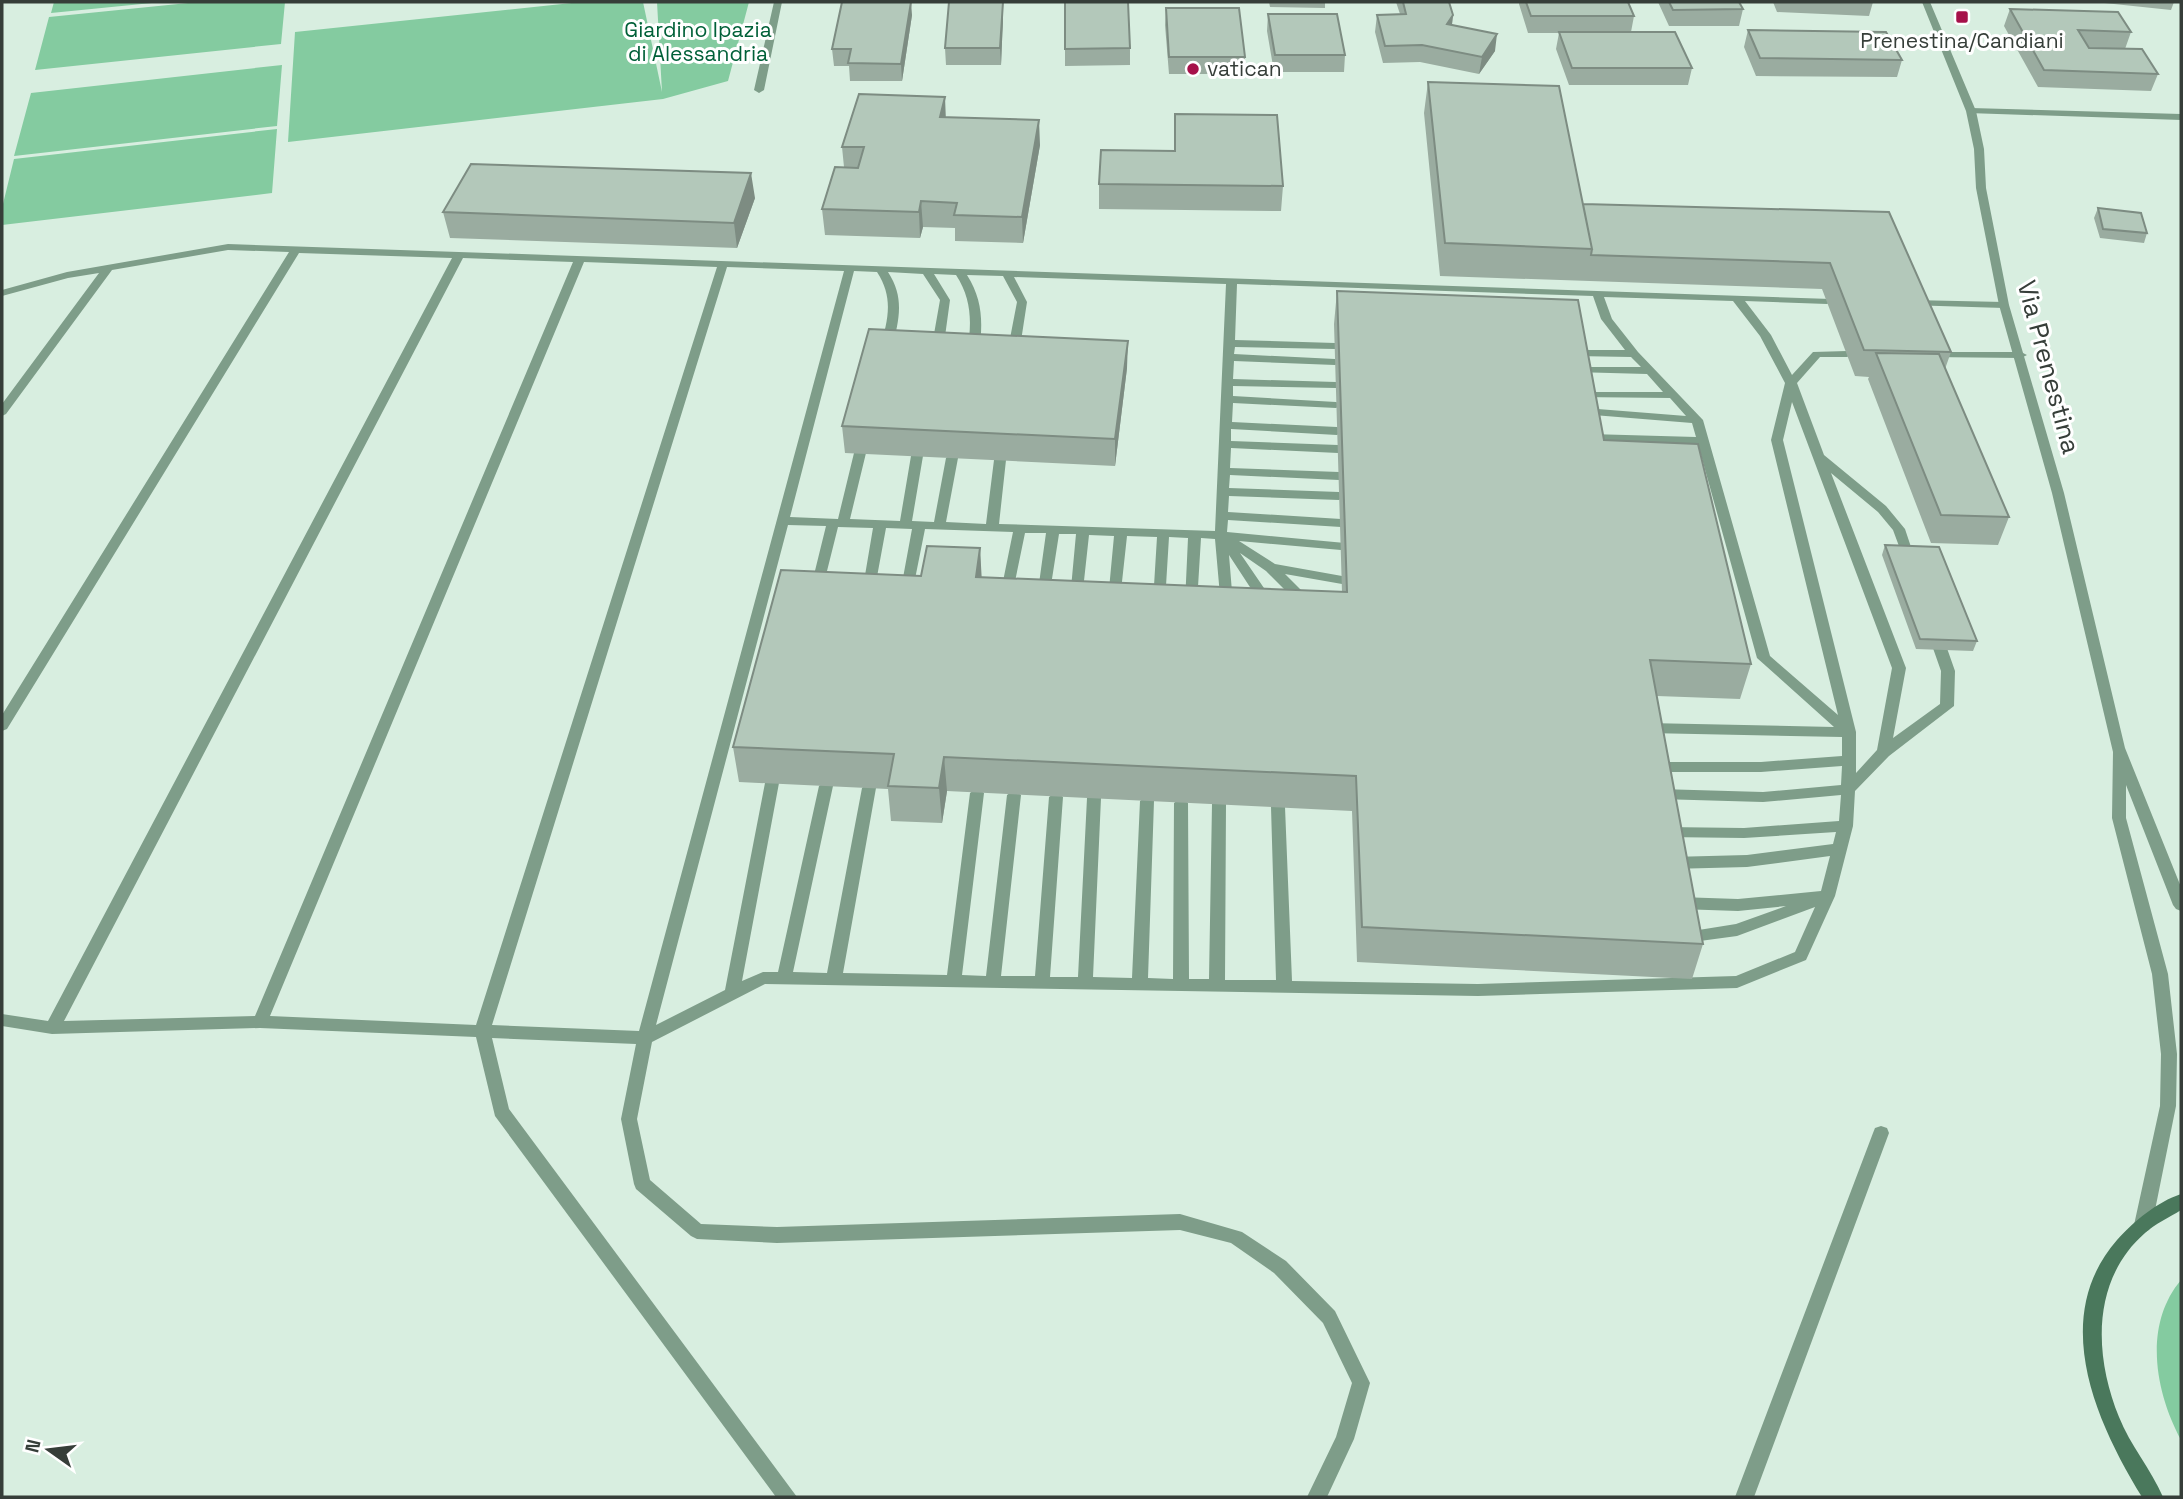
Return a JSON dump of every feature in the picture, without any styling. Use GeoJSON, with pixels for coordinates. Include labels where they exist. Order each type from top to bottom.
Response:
{"type":"FeatureCollection","features":[{"type":"Feature","properties":{"kind":"main road"},"geometry":{"type":"LineString","coordinates":[[2153,1497],[2114,1426],[2099,1385],[2091,1335],[2093,1298],[2107,1262],[2143,1225],[2181,1201]]}},
{"type":"Feature","properties":{"kind":"street"},"geometry":{"type":"LineString","coordinates":[[759,90],[778,2]]}},
{"type":"Feature","properties":{"kind":"street","name":"Via Prenestina"},"geometry":{"type":"LineString","coordinates":[[1926,2],[1971,111],[1979,149],[1981,188],[2004,305],[2021,355],[2058,493],[2118,748],[2181,905]]}},
{"type":"Feature","properties":{"kind":"street"},"geometry":{"type":"LineString","coordinates":[[1971,111],[2181,117]]}},
{"type":"Feature","properties":{"kind":"street"},"geometry":{"type":"LineString","coordinates":[[2,293],[108,268],[228,247],[1827,302]]}},
{"type":"Feature","properties":{"kind":"street"},"geometry":{"type":"LineString","coordinates":[[2,726],[296,249]]}},
{"type":"Feature","properties":{"kind":"street"},"geometry":{"type":"LineString","coordinates":[[52,1028],[458,255]]}},
{"type":"Feature","properties":{"kind":"street"},"geometry":{"type":"LineString","coordinates":[[260,1022],[580,259]]}},
{"type":"Feature","properties":{"kind":"street"},"geometry":{"type":"LineString","coordinates":[[723,264],[482,1031],[501,1111],[787,1497]]}},
{"type":"Feature","properties":{"kind":"street"},"geometry":{"type":"LineString","coordinates":[[2,412],[108,268]]}},
{"type":"Feature","properties":{"kind":"street"},"geometry":{"type":"LineString","coordinates":[[849,268],[645,1038],[629,1119],[642,1184],[697,1231],[777,1236],[1180,1222],[1236,1237],[1280,1267],[1329,1317],[1361,1382],[1345,1439],[1317,1497]]}},
{"type":"Feature","properties":{"kind":"street"},"geometry":{"type":"LineString","coordinates":[[880,269],[893,286],[896,299],[884,356]]}},
{"type":"Feature","properties":{"kind":"street"},"geometry":{"type":"LineString","coordinates":[[927,271],[945,299],[936,359]]}},
{"type":"Feature","properties":{"kind":"street"},"geometry":{"type":"LineString","coordinates":[[960,272],[972,288],[978,315],[971,360]]}},
{"type":"Feature","properties":{"kind":"street"},"geometry":{"type":"LineString","coordinates":[[1007,274],[1022,302],[1012,363]]}},
{"type":"Feature","properties":{"kind":"street"},"geometry":{"type":"LineString","coordinates":[[1227,622],[1221,535],[1232,282]]}},
{"type":"Feature","properties":{"kind":"street"},"geometry":{"type":"LineString","coordinates":[[1598,295],[1607,319],[1634,354],[1697,419],[1703,441],[1703,463],[1763,658],[1849,732]]}},
{"type":"Feature","properties":{"kind":"street"},"geometry":{"type":"LineString","coordinates":[[1737,299],[1765,335],[1791,383],[1899,668],[1884,752]]}},
{"type":"Feature","properties":{"kind":"street"},"geometry":{"type":"LineString","coordinates":[[1909,303],[2004,305]]}},
{"type":"Feature","properties":{"kind":"street"},"geometry":{"type":"LineString","coordinates":[[1229,343],[1335,346]]}},
{"type":"Feature","properties":{"kind":"street"},"geometry":{"type":"LineString","coordinates":[[1575,353],[1634,354]]}},
{"type":"Feature","properties":{"kind":"street"},"geometry":{"type":"LineString","coordinates":[[2,1020],[52,1028],[260,1022],[645,1038],[763,978],[1478,990],[1737,982],[1801,956],[1827,897],[1846,826],[1849,732],[1777,440],[1791,383],[1817,354],[1847,354]]}},
{"type":"Feature","properties":{"kind":"street"},"geometry":{"type":"LineString","coordinates":[[1932,355],[2021,355]]}},
{"type":"Feature","properties":{"kind":"street"},"geometry":{"type":"LineString","coordinates":[[1229,357],[1335,362]]}},
{"type":"Feature","properties":{"kind":"street"},"geometry":{"type":"LineString","coordinates":[[1578,370],[1650,371]]}},
{"type":"Feature","properties":{"kind":"street"},"geometry":{"type":"LineString","coordinates":[[1228,382],[1336,385]]}},
{"type":"Feature","properties":{"kind":"street"},"geometry":{"type":"LineString","coordinates":[[1582,395],[1673,395]]}},
{"type":"Feature","properties":{"kind":"street"},"geometry":{"type":"LineString","coordinates":[[1227,400],[1336,405]]}},
{"type":"Feature","properties":{"kind":"street"},"geometry":{"type":"LineString","coordinates":[[1585,412],[1697,419]]}},
{"type":"Feature","properties":{"kind":"street"},"geometry":{"type":"LineString","coordinates":[[1226,425],[1337,431]]}},
{"type":"Feature","properties":{"kind":"street"},"geometry":{"type":"LineString","coordinates":[[1590,438],[1703,441]]}},
{"type":"Feature","properties":{"kind":"street"},"geometry":{"type":"LineString","coordinates":[[1226,444],[1338,449]]}},
{"type":"Feature","properties":{"kind":"street"},"geometry":{"type":"LineString","coordinates":[[813,606],[860,453]]}},
{"type":"Feature","properties":{"kind":"street"},"geometry":{"type":"LineString","coordinates":[[905,525],[918,456]]}},
{"type":"Feature","properties":{"kind":"street"},"geometry":{"type":"LineString","coordinates":[[1819,456],[1882,509],[1899,529],[1916,581]]}},
{"type":"Feature","properties":{"kind":"street"},"geometry":{"type":"LineString","coordinates":[[939,526],[952,458]]}},
{"type":"Feature","properties":{"kind":"street"},"geometry":{"type":"LineString","coordinates":[[992,528],[1000,460]]}},
{"type":"Feature","properties":{"kind":"street"},"geometry":{"type":"LineString","coordinates":[[1224,471],[1339,476]]}},
{"type":"Feature","properties":{"kind":"street"},"geometry":{"type":"LineString","coordinates":[[1223,492],[1339,496]]}},
{"type":"Feature","properties":{"kind":"street"},"geometry":{"type":"LineString","coordinates":[[1223,516],[1341,523]]}},
{"type":"Feature","properties":{"kind":"street"},"geometry":{"type":"LineString","coordinates":[[783,521],[1221,535],[1341,546]]}},
{"type":"Feature","properties":{"kind":"street"},"geometry":{"type":"LineString","coordinates":[[865,608],[880,524]]}},
{"type":"Feature","properties":{"kind":"street"},"geometry":{"type":"LineString","coordinates":[[903,609],[919,526]]}},
{"type":"Feature","properties":{"kind":"street"},"geometry":{"type":"LineString","coordinates":[[1002,612],[1020,529]]}},
{"type":"Feature","properties":{"kind":"street"},"geometry":{"type":"LineString","coordinates":[[1041,614],[1053,530]]}},
{"type":"Feature","properties":{"kind":"street"},"geometry":{"type":"LineString","coordinates":[[1074,615],[1083,531]]}},
{"type":"Feature","properties":{"kind":"street"},"geometry":{"type":"LineString","coordinates":[[1113,617],[1121,532]]}},
{"type":"Feature","properties":{"kind":"street"},"geometry":{"type":"LineString","coordinates":[[1158,619],[1163,533]]}},
{"type":"Feature","properties":{"kind":"street"},"geometry":{"type":"LineString","coordinates":[[1190,621],[1195,534]]}},
{"type":"Feature","properties":{"kind":"street"},"geometry":{"type":"LineString","coordinates":[[1221,535],[1271,568],[1300,597],[1321,600]]}},
{"type":"Feature","properties":{"kind":"street"},"geometry":{"type":"LineString","coordinates":[[1221,535],[1269,605],[1271,615]]}},
{"type":"Feature","properties":{"kind":"street"},"geometry":{"type":"LineString","coordinates":[[1271,568],[1342,580]]}},
{"type":"Feature","properties":{"kind":"street"},"geometry":{"type":"LineString","coordinates":[[1659,794],[1763,797],[1849,789],[1884,752],[1947,706],[1948,671],[1930,620]]}},
{"type":"Feature","properties":{"kind":"street"},"geometry":{"type":"LineString","coordinates":[[1647,729],[1849,732]]}},
{"type":"Feature","properties":{"kind":"street","name":"Via Prenestina"},"geometry":{"type":"LineString","coordinates":[[2118,748],[2119,818],[2160,974],[2169,1054],[2168,1106],[2143,1225]]}},
{"type":"Feature","properties":{"kind":"street"},"geometry":{"type":"LineString","coordinates":[[1653,766],[1761,767],[1849,760]]}},
{"type":"Feature","properties":{"kind":"street"},"geometry":{"type":"LineString","coordinates":[[732,994],[772,783]]}},
{"type":"Feature","properties":{"kind":"street"},"geometry":{"type":"LineString","coordinates":[[784,979],[826,786]]}},
{"type":"Feature","properties":{"kind":"street"},"geometry":{"type":"LineString","coordinates":[[834,979],[869,788]]}},
{"type":"Feature","properties":{"kind":"street"},"geometry":{"type":"LineString","coordinates":[[954,981],[977,793]]}},
{"type":"Feature","properties":{"kind":"street"},"geometry":{"type":"LineString","coordinates":[[993,982],[1014,794]]}},
{"type":"Feature","properties":{"kind":"street"},"geometry":{"type":"LineString","coordinates":[[1042,983],[1056,797]]}},
{"type":"Feature","properties":{"kind":"street"},"geometry":{"type":"LineString","coordinates":[[1085,983],[1094,799]]}},
{"type":"Feature","properties":{"kind":"street"},"geometry":{"type":"LineString","coordinates":[[1140,985],[1147,801]]}},
{"type":"Feature","properties":{"kind":"street"},"geometry":{"type":"LineString","coordinates":[[1181,803],[1181,985]]}},
{"type":"Feature","properties":{"kind":"street"},"geometry":{"type":"LineString","coordinates":[[1217,986],[1219,804]]}},
{"type":"Feature","properties":{"kind":"street"},"geometry":{"type":"LineString","coordinates":[[1278,807],[1284,987]]}},
{"type":"Feature","properties":{"kind":"street"},"geometry":{"type":"LineString","coordinates":[[1665,832],[1744,832],[1846,826]]}},
{"type":"Feature","properties":{"kind":"street"},"geometry":{"type":"LineString","coordinates":[[1671,863],[1746,861],[1840,849]]}},
{"type":"Feature","properties":{"kind":"street"},"geometry":{"type":"LineString","coordinates":[[1678,903],[1738,905],[1827,897]]}},
{"type":"Feature","properties":{"kind":"street"},"geometry":{"type":"LineString","coordinates":[[1684,937],[1737,930],[1827,897]]}},
{"type":"Feature","properties":{"kind":"street"},"geometry":{"type":"LineString","coordinates":[[1744,1497],[1881,1133]]}},
{"type":"Feature","properties":{"kind":"green space"},"geometry":{"type":"Polygon","coordinates":[[[54,2],[162,2],[51,13],[54,2]]]}},
{"type":"Feature","properties":{"kind":"green space"},"geometry":{"type":"Polygon","coordinates":[[[198,2],[285,2],[281,44],[35,70],[49,17],[198,2]]]}},
{"type":"Feature","properties":{"kind":"green space","name":"Giardino Ipazia di Alessandria"},"geometry":{"type":"Polygon","coordinates":[[[581,2],[643,2],[662,92],[657,2],[749,2],[728,81],[663,99],[288,142],[295,32],[581,2]]]}},
{"type":"Feature","properties":{"kind":"green space"},"geometry":{"type":"Polygon","coordinates":[[[282,65],[277,126],[14,156],[31,93],[282,65]]]}},
{"type":"Feature","properties":{"kind":"green space"},"geometry":{"type":"Polygon","coordinates":[[[277,129],[272,193],[2,225],[2,208],[14,159],[277,129]]]}},
{"type":"Feature","properties":{"kind":"green space"},"geometry":{"type":"Polygon","coordinates":[[[2181,1280],[2181,1440],[2165,1401],[2160,1380],[2157,1338],[2161,1317],[2181,1280]]]}},
{"type":"Feature","properties":{"kind":"building"},"geometry":{"type":"Polygon","coordinates":[[[842,2],[911,2],[901,64],[848,63],[851,49],[832,49],[842,2]]]}},
{"type":"Feature","properties":{"kind":"building"},"geometry":{"type":"Polygon","coordinates":[[[949,2],[1003,2],[1000,48],[945,48],[949,2]]]}},
{"type":"Feature","properties":{"kind":"building"},"geometry":{"type":"Polygon","coordinates":[[[1065,2],[1128,2],[1130,48],[1065,49],[1065,2]]]}},
{"type":"Feature","properties":{"kind":"building"},"geometry":{"type":"Polygon","coordinates":[[[1403,2],[1449,2],[1453,15],[1447,24],[1497,34],[1482,57],[1422,45],[1385,46],[1377,15],[1406,14],[1403,2]]]}},
{"type":"Feature","properties":{"kind":"building"},"geometry":{"type":"Polygon","coordinates":[[[1526,2],[1628,2],[1634,16],[1531,16],[1526,2]]]}},
{"type":"Feature","properties":{"kind":"building"},"geometry":{"type":"Polygon","coordinates":[[[1669,2],[1739,2],[1743,9],[1673,10],[1669,2]]]}},
{"type":"Feature","properties":{"kind":"building"},"geometry":{"type":"Polygon","coordinates":[[[1166,8],[1239,8],[1245,57],[1169,57],[1166,8]]]}},
{"type":"Feature","properties":{"kind":"building"},"geometry":{"type":"Polygon","coordinates":[[[2010,9],[2118,12],[2131,32],[2078,30],[2089,48],[2142,49],[2158,74],[2044,70],[2010,9]]]}},
{"type":"Feature","properties":{"kind":"building"},"geometry":{"type":"Polygon","coordinates":[[[1268,14],[1337,14],[1345,55],[1275,55],[1268,14]]]}},
{"type":"Feature","properties":{"kind":"building"},"geometry":{"type":"Polygon","coordinates":[[[1748,30],[1886,32],[1902,60],[1760,58],[1748,30]]]}},
{"type":"Feature","properties":{"kind":"building"},"geometry":{"type":"Polygon","coordinates":[[[1559,32],[1675,32],[1692,68],[1572,68],[1559,32]]]}},
{"type":"Feature","properties":{"kind":"building"},"geometry":{"type":"Polygon","coordinates":[[[1428,82],[1559,86],[1592,249],[1445,243],[1428,82]]]}},
{"type":"Feature","properties":{"kind":"building"},"geometry":{"type":"Polygon","coordinates":[[[859,94],[945,97],[940,117],[1039,120],[1022,217],[954,215],[957,203],[921,201],[919,212],[822,209],[835,167],[858,168],[864,147],[842,147],[859,94]]]}},
{"type":"Feature","properties":{"kind":"building"},"geometry":{"type":"Polygon","coordinates":[[[1175,114],[1277,115],[1283,186],[1099,184],[1101,150],[1175,151],[1175,114]]]}},
{"type":"Feature","properties":{"kind":"building"},"geometry":{"type":"Polygon","coordinates":[[[471,164],[751,173],[734,223],[443,212],[471,164]]]}},
{"type":"Feature","properties":{"kind":"building"},"geometry":{"type":"Polygon","coordinates":[[[1583,204],[1889,212],[1951,352],[1864,350],[1830,263],[1591,255],[1583,204]]]}},
{"type":"Feature","properties":{"kind":"building"},"geometry":{"type":"Polygon","coordinates":[[[2098,208],[2141,213],[2147,233],[2103,229],[2098,208]]]}},
{"type":"Feature","properties":{"kind":"building"},"geometry":{"type":"Polygon","coordinates":[[[1337,291],[1578,300],[1604,440],[1698,444],[1751,664],[1650,660],[1703,944],[1362,927],[1356,776],[944,757],[939,788],[888,786],[894,754],[733,747],[781,570],[921,576],[927,546],[980,548],[976,577],[1347,592],[1337,291]]]}},
{"type":"Feature","properties":{"kind":"building"},"geometry":{"type":"Polygon","coordinates":[[[869,329],[1128,341],[1115,439],[842,426],[869,329]]]}},
{"type":"Feature","properties":{"kind":"building"},"geometry":{"type":"Polygon","coordinates":[[[1876,353],[1939,354],[2009,517],[1941,515],[1876,353]]]}},
{"type":"Feature","properties":{"kind":"building"},"geometry":{"type":"Polygon","coordinates":[[[1885,545],[1939,547],[1977,641],[1920,639],[1885,545]]]}},
{"type":"Feature","properties":{"kind":"place","name":"Prenestina/Candiani"},"geometry":{"type":"Point","coordinates":[1962,17]}},
{"type":"Feature","properties":{"kind":"place","name":"vatican"},"geometry":{"type":"Point","coordinates":[1193,69]}}]}
